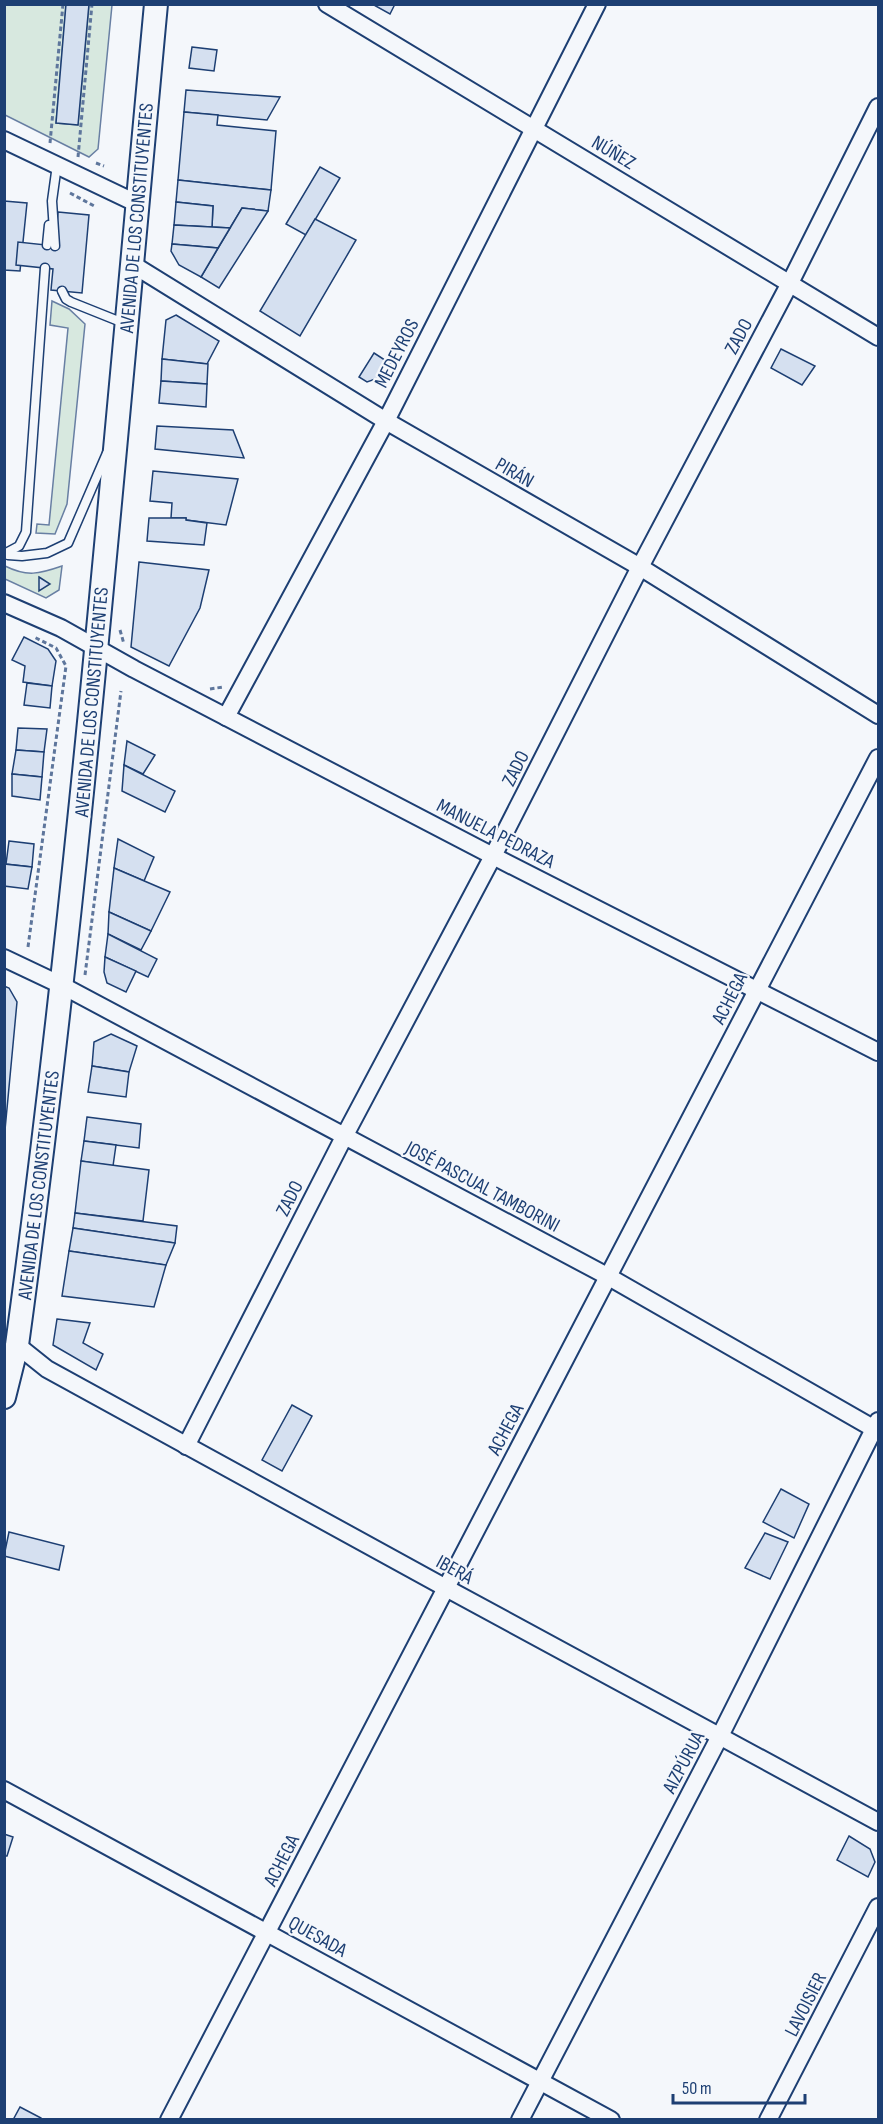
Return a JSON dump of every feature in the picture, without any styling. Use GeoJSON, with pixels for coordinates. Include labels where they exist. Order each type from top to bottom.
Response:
{"type":"FeatureCollection","features":[{"type":"Feature","properties":{"kind":"main road","name":"AVENIDA DE LOS CONSTITUYENTES"},"geometry":{"type":"LineString","coordinates":[[4,1397],[17,1345],[63,986],[156,4]]}},
{"type":"Feature","properties":{"kind":"street","name":"NÚÑEZ"},"geometry":{"type":"LineString","coordinates":[[327,4],[879,337]]}},
{"type":"Feature","properties":{"kind":"street","name":"MEDEYROS"},"geometry":{"type":"LineString","coordinates":[[226,717],[386,422],[597,4]]}},
{"type":"Feature","properties":{"kind":"street","name":"ZADO"},"geometry":{"type":"LineString","coordinates":[[186,1446],[345,1135],[493,856],[640,567],[790,283],[879,107]]}},
{"type":"Feature","properties":{"kind":"street"},"geometry":{"type":"LineString","coordinates":[[4,140],[138,204]]}},
{"type":"Feature","properties":{"kind":"street","name":"PIRÁN"},"geometry":{"type":"LineString","coordinates":[[132,264],[386,422],[640,567],[879,715]]}},
{"type":"Feature","properties":{"kind":"street","name":"MANUELA PEDRAZA"},"geometry":{"type":"LineString","coordinates":[[4,603],[61,628],[493,856],[879,1052]]}},
{"type":"Feature","properties":{"kind":"street","name":"ACHEGA"},"geometry":{"type":"LineString","coordinates":[[169,2120],[879,758]]}},
{"type":"Feature","properties":{"kind":"street","name":"JOSÉ PASCUAL TAMBORINI"},"geometry":{"type":"LineString","coordinates":[[4,958],[63,986],[345,1135],[609,1277],[877,1427]]}},
{"type":"Feature","properties":{"kind":"street","name":"IBERÁ"},"geometry":{"type":"LineString","coordinates":[[17,1345],[47,1369],[186,1446],[879,1822]]}},
{"type":"Feature","properties":{"kind":"street","name":"AIZPÚRUA"},"geometry":{"type":"LineString","coordinates":[[520,2120],[720,1736],[877,1427]]}},
{"type":"Feature","properties":{"kind":"street","name":"QUESADA"},"geometry":{"type":"LineString","coordinates":[[4,1790],[611,2120]]}},
{"type":"Feature","properties":{"kind":"street","name":"LAVOISIER"},"geometry":{"type":"LineString","coordinates":[[768,2120],[879,1907]]}},
{"type":"Feature","properties":{"kind":"lane"},"geometry":{"type":"LineString","coordinates":[[51,245],[52,201],[57,165]]}},
{"type":"Feature","properties":{"kind":"lane"},"geometry":{"type":"LineString","coordinates":[[4,554],[19,546],[26,532],[45,268]]}},
{"type":"Feature","properties":{"kind":"lane"},"geometry":{"type":"LineString","coordinates":[[62,291],[71,302],[126,324]]}},
{"type":"Feature","properties":{"kind":"lane"},"geometry":{"type":"LineString","coordinates":[[4,554],[22,556],[47,553],[68,543],[93,482],[116,435]]}},
{"type":"Feature","properties":{"kind":"path"},"geometry":{"type":"LineString","coordinates":[[50,144],[63,4]]}},
{"type":"Feature","properties":{"kind":"path"},"geometry":{"type":"LineString","coordinates":[[78,157],[92,4]]}},
{"type":"Feature","properties":{"kind":"path"},"geometry":{"type":"LineString","coordinates":[[70,193],[96,207]]}},
{"type":"Feature","properties":{"kind":"path"},"geometry":{"type":"LineString","coordinates":[[28,947],[66,666],[56,648]]}},
{"type":"Feature","properties":{"kind":"path"},"geometry":{"type":"LineString","coordinates":[[85,975],[121,691]]}},
{"type":"Feature","properties":{"kind":"shaded area"},"geometry":{"type":"Polygon","coordinates":[[[4,5],[66,5],[56,123],[78,125],[89,5],[112,5],[98,149],[89,157],[5,115],[4,5]]]}},
{"type":"Feature","properties":{"kind":"shaded area"},"geometry":{"type":"Polygon","coordinates":[[[52,301],[69,309],[85,324],[67,504],[55,534],[36,533],[37,524],[49,525],[68,328],[50,325],[52,301]]]}},
{"type":"Feature","properties":{"kind":"shaded area"},"geometry":{"type":"Polygon","coordinates":[[[5,566],[20,572],[33,573],[62,566],[59,590],[46,598],[5,579],[5,566]]]}},
{"type":"Feature","properties":{"kind":"building"},"geometry":{"type":"Polygon","coordinates":[[[66,4],[89,4],[78,125],[56,123],[66,4]]]}},
{"type":"Feature","properties":{"kind":"building"},"geometry":{"type":"Polygon","coordinates":[[[372,4],[395,4],[390,14],[372,4]]]}},
{"type":"Feature","properties":{"kind":"building"},"geometry":{"type":"Polygon","coordinates":[[[192,47],[217,50],[214,71],[189,68],[192,47]]]}},
{"type":"Feature","properties":{"kind":"building"},"geometry":{"type":"Polygon","coordinates":[[[186,90],[280,97],[267,120],[184,112],[186,90]]]}},
{"type":"Feature","properties":{"kind":"building"},"geometry":{"type":"Polygon","coordinates":[[[184,112],[218,115],[217,125],[276,131],[271,190],[178,180],[184,112]]]}},
{"type":"Feature","properties":{"kind":"building"},"geometry":{"type":"Polygon","coordinates":[[[320,167],[340,178],[306,235],[286,224],[320,167]]]}},
{"type":"Feature","properties":{"kind":"building"},"geometry":{"type":"Polygon","coordinates":[[[178,180],[271,190],[268,211],[242,208],[230,228],[212,227],[213,206],[176,202],[178,180]]]}},
{"type":"Feature","properties":{"kind":"building"},"geometry":{"type":"Polygon","coordinates":[[[4,201],[27,203],[20,271],[4,270],[4,201]]]}},
{"type":"Feature","properties":{"kind":"building"},"geometry":{"type":"Polygon","coordinates":[[[176,202],[213,206],[212,227],[174,225],[176,202]]]}},
{"type":"Feature","properties":{"kind":"building"},"geometry":{"type":"Polygon","coordinates":[[[242,208],[268,211],[219,288],[201,277],[242,208]]]}},
{"type":"Feature","properties":{"kind":"building"},"geometry":{"type":"Polygon","coordinates":[[[58,212],[89,215],[82,293],[51,290],[53,269],[16,265],[18,242],[55,246],[58,212]]]}},
{"type":"Feature","properties":{"kind":"building"},"geometry":{"type":"Polygon","coordinates":[[[315,219],[356,240],[300,336],[260,311],[315,219]]]}},
{"type":"Feature","properties":{"kind":"building"},"geometry":{"type":"Polygon","coordinates":[[[174,225],[230,228],[218,248],[172,244],[174,225]]]}},
{"type":"Feature","properties":{"kind":"building"},"geometry":{"type":"Polygon","coordinates":[[[172,244],[218,248],[201,277],[179,265],[171,251],[172,244]]]}},
{"type":"Feature","properties":{"kind":"building"},"geometry":{"type":"Polygon","coordinates":[[[176,315],[219,341],[207,364],[162,359],[166,320],[176,315]]]}},
{"type":"Feature","properties":{"kind":"building"},"geometry":{"type":"Polygon","coordinates":[[[781,349],[815,366],[802,385],[771,368],[781,349]]]}},
{"type":"Feature","properties":{"kind":"building"},"geometry":{"type":"Polygon","coordinates":[[[374,353],[391,364],[384,376],[367,382],[359,377],[374,353]]]}},
{"type":"Feature","properties":{"kind":"building"},"geometry":{"type":"Polygon","coordinates":[[[162,359],[208,364],[207,384],[161,381],[162,359]]]}},
{"type":"Feature","properties":{"kind":"building"},"geometry":{"type":"Polygon","coordinates":[[[161,381],[207,384],[206,407],[159,403],[161,381]]]}},
{"type":"Feature","properties":{"kind":"building"},"geometry":{"type":"Polygon","coordinates":[[[157,426],[233,430],[244,458],[155,449],[157,426]]]}},
{"type":"Feature","properties":{"kind":"building"},"geometry":{"type":"Polygon","coordinates":[[[153,471],[238,479],[226,525],[186,520],[186,518],[171,518],[172,503],[150,501],[153,471]]]}},
{"type":"Feature","properties":{"kind":"building"},"geometry":{"type":"Polygon","coordinates":[[[149,518],[186,518],[186,520],[207,523],[204,545],[147,541],[149,518]]]}},
{"type":"Feature","properties":{"kind":"building"},"geometry":{"type":"Polygon","coordinates":[[[139,562],[209,570],[200,608],[169,666],[131,647],[139,562]]]}},
{"type":"Feature","properties":{"kind":"building"},"geometry":{"type":"Polygon","coordinates":[[[39,577],[50,584],[39,591],[39,577]]]}},
{"type":"Feature","properties":{"kind":"building"},"geometry":{"type":"Polygon","coordinates":[[[24,637],[48,649],[56,661],[52,686],[23,682],[25,666],[12,660],[24,637]]]}},
{"type":"Feature","properties":{"kind":"building"},"geometry":{"type":"Polygon","coordinates":[[[27,683],[52,686],[50,708],[24,705],[27,683]]]}},
{"type":"Feature","properties":{"kind":"building"},"geometry":{"type":"Polygon","coordinates":[[[18,728],[47,729],[44,752],[16,750],[18,728]]]}},
{"type":"Feature","properties":{"kind":"building"},"geometry":{"type":"Polygon","coordinates":[[[127,741],[155,755],[143,774],[124,765],[127,741]]]}},
{"type":"Feature","properties":{"kind":"building"},"geometry":{"type":"Polygon","coordinates":[[[16,750],[44,752],[42,777],[12,774],[16,750]]]}},
{"type":"Feature","properties":{"kind":"building"},"geometry":{"type":"Polygon","coordinates":[[[124,765],[175,791],[165,812],[122,791],[124,765]]]}},
{"type":"Feature","properties":{"kind":"building"},"geometry":{"type":"Polygon","coordinates":[[[12,774],[42,777],[40,800],[12,796],[12,774]]]}},
{"type":"Feature","properties":{"kind":"building"},"geometry":{"type":"Polygon","coordinates":[[[118,839],[154,857],[144,881],[114,868],[118,839]]]}},
{"type":"Feature","properties":{"kind":"building"},"geometry":{"type":"Polygon","coordinates":[[[9,841],[34,844],[32,867],[6,864],[9,841]]]}},
{"type":"Feature","properties":{"kind":"building"},"geometry":{"type":"Polygon","coordinates":[[[4,864],[32,867],[28,889],[4,886],[4,864]]]}},
{"type":"Feature","properties":{"kind":"building"},"geometry":{"type":"Polygon","coordinates":[[[114,868],[170,892],[151,931],[109,912],[114,868]]]}},
{"type":"Feature","properties":{"kind":"building"},"geometry":{"type":"Polygon","coordinates":[[[109,912],[151,931],[141,950],[108,934],[109,912]]]}},
{"type":"Feature","properties":{"kind":"building"},"geometry":{"type":"Polygon","coordinates":[[[108,934],[157,959],[148,977],[105,957],[108,934]]]}},
{"type":"Feature","properties":{"kind":"building"},"geometry":{"type":"Polygon","coordinates":[[[105,957],[136,971],[126,992],[107,983],[104,972],[105,957]]]}},
{"type":"Feature","properties":{"kind":"building"},"geometry":{"type":"Polygon","coordinates":[[[4,986],[9,988],[17,1002],[5,1130],[4,986]]]}},
{"type":"Feature","properties":{"kind":"building"},"geometry":{"type":"Polygon","coordinates":[[[111,1034],[137,1046],[129,1072],[92,1066],[94,1042],[111,1034]]]}},
{"type":"Feature","properties":{"kind":"building"},"geometry":{"type":"Polygon","coordinates":[[[92,1066],[129,1072],[126,1097],[88,1092],[92,1066]]]}},
{"type":"Feature","properties":{"kind":"building"},"geometry":{"type":"Polygon","coordinates":[[[87,1117],[141,1124],[139,1148],[84,1141],[87,1117]]]}},
{"type":"Feature","properties":{"kind":"building"},"geometry":{"type":"Polygon","coordinates":[[[84,1141],[116,1145],[113,1166],[81,1161],[84,1141]]]}},
{"type":"Feature","properties":{"kind":"building"},"geometry":{"type":"Polygon","coordinates":[[[81,1161],[149,1170],[143,1221],[75,1213],[81,1161]]]}},
{"type":"Feature","properties":{"kind":"building"},"geometry":{"type":"Polygon","coordinates":[[[75,1213],[177,1226],[175,1243],[73,1228],[75,1213]]]}},
{"type":"Feature","properties":{"kind":"building"},"geometry":{"type":"Polygon","coordinates":[[[73,1228],[175,1243],[166,1265],[69,1251],[73,1228]]]}},
{"type":"Feature","properties":{"kind":"building"},"geometry":{"type":"Polygon","coordinates":[[[69,1251],[166,1265],[154,1307],[62,1296],[69,1251]]]}},
{"type":"Feature","properties":{"kind":"building"},"geometry":{"type":"Polygon","coordinates":[[[57,1319],[90,1323],[83,1343],[103,1354],[96,1370],[53,1345],[57,1319]]]}},
{"type":"Feature","properties":{"kind":"building"},"geometry":{"type":"Polygon","coordinates":[[[292,1405],[312,1416],[282,1471],[262,1460],[292,1405]]]}},
{"type":"Feature","properties":{"kind":"building"},"geometry":{"type":"Polygon","coordinates":[[[781,1489],[809,1504],[794,1538],[763,1522],[781,1489]]]}},
{"type":"Feature","properties":{"kind":"building"},"geometry":{"type":"Polygon","coordinates":[[[9,1532],[64,1546],[59,1570],[4,1556],[9,1532]]]}},
{"type":"Feature","properties":{"kind":"building"},"geometry":{"type":"Polygon","coordinates":[[[765,1533],[788,1542],[770,1579],[745,1568],[765,1533]]]}},
{"type":"Feature","properties":{"kind":"building"},"geometry":{"type":"Polygon","coordinates":[[[4,1834],[13,1837],[7,1856],[4,1856],[4,1834]]]}},
{"type":"Feature","properties":{"kind":"building"},"geometry":{"type":"Polygon","coordinates":[[[849,1836],[870,1849],[875,1862],[868,1877],[837,1860],[849,1836]]]}},
{"type":"Feature","properties":{"kind":"building"},"geometry":{"type":"Polygon","coordinates":[[[20,2107],[41,2118],[41,2120],[13,2120],[20,2107]]]}}]}
